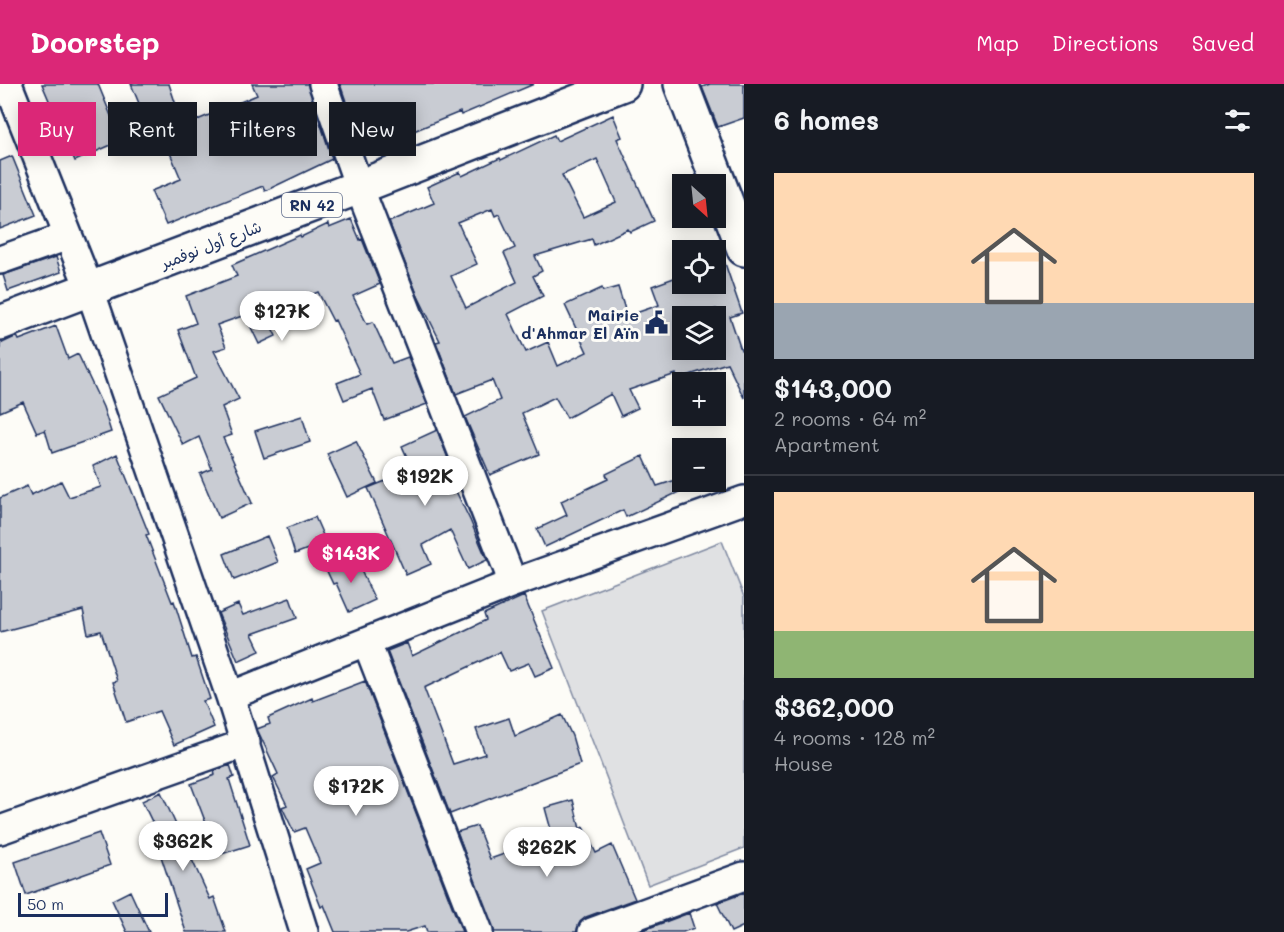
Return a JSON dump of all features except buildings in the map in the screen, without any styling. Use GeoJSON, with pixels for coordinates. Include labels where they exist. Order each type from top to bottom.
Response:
{"type":"FeatureCollection","features":[{"type":"Feature","properties":{"kind":"main road","name":"شارع أول نوفمبر"},"geometry":{"type":"LineString","coordinates":[[0,323],[623,84]]}},
{"type":"Feature","properties":{"kind":"main road"},"geometry":{"type":"LineString","coordinates":[[681,84],[744,249]]}},
{"type":"Feature","properties":{"kind":"street"},"geometry":{"type":"LineString","coordinates":[[8,84],[90,290],[246,743],[304,932]]}},
{"type":"Feature","properties":{"kind":"street"},"geometry":{"type":"LineString","coordinates":[[323,84],[359,187],[513,583]]}},
{"type":"Feature","properties":{"kind":"street"},"geometry":{"type":"LineString","coordinates":[[0,260],[68,236]]}},
{"type":"Feature","properties":{"kind":"street"},"geometry":{"type":"LineString","coordinates":[[230,696],[513,583],[744,500]]}},
{"type":"Feature","properties":{"kind":"street"},"geometry":{"type":"LineString","coordinates":[[367,643],[479,932]]}},
{"type":"Feature","properties":{"kind":"street"},"geometry":{"type":"LineString","coordinates":[[0,830],[246,743]]}},
{"type":"Feature","properties":{"kind":"street"},"geometry":{"type":"LineString","coordinates":[[592,932],[744,876]]}},
{"type":"Feature","properties":{"kind":"shaded area"},"geometry":{"type":"Polygon","coordinates":[[[722,541],[744,597],[744,848],[648,885],[542,611],[722,541]]]}},
{"type":"Feature","properties":{"kind":"place","name":"Mairie d'Ahmar El Aïn"},"geometry":{"type":"Point","coordinates":[657,323]}}]}
